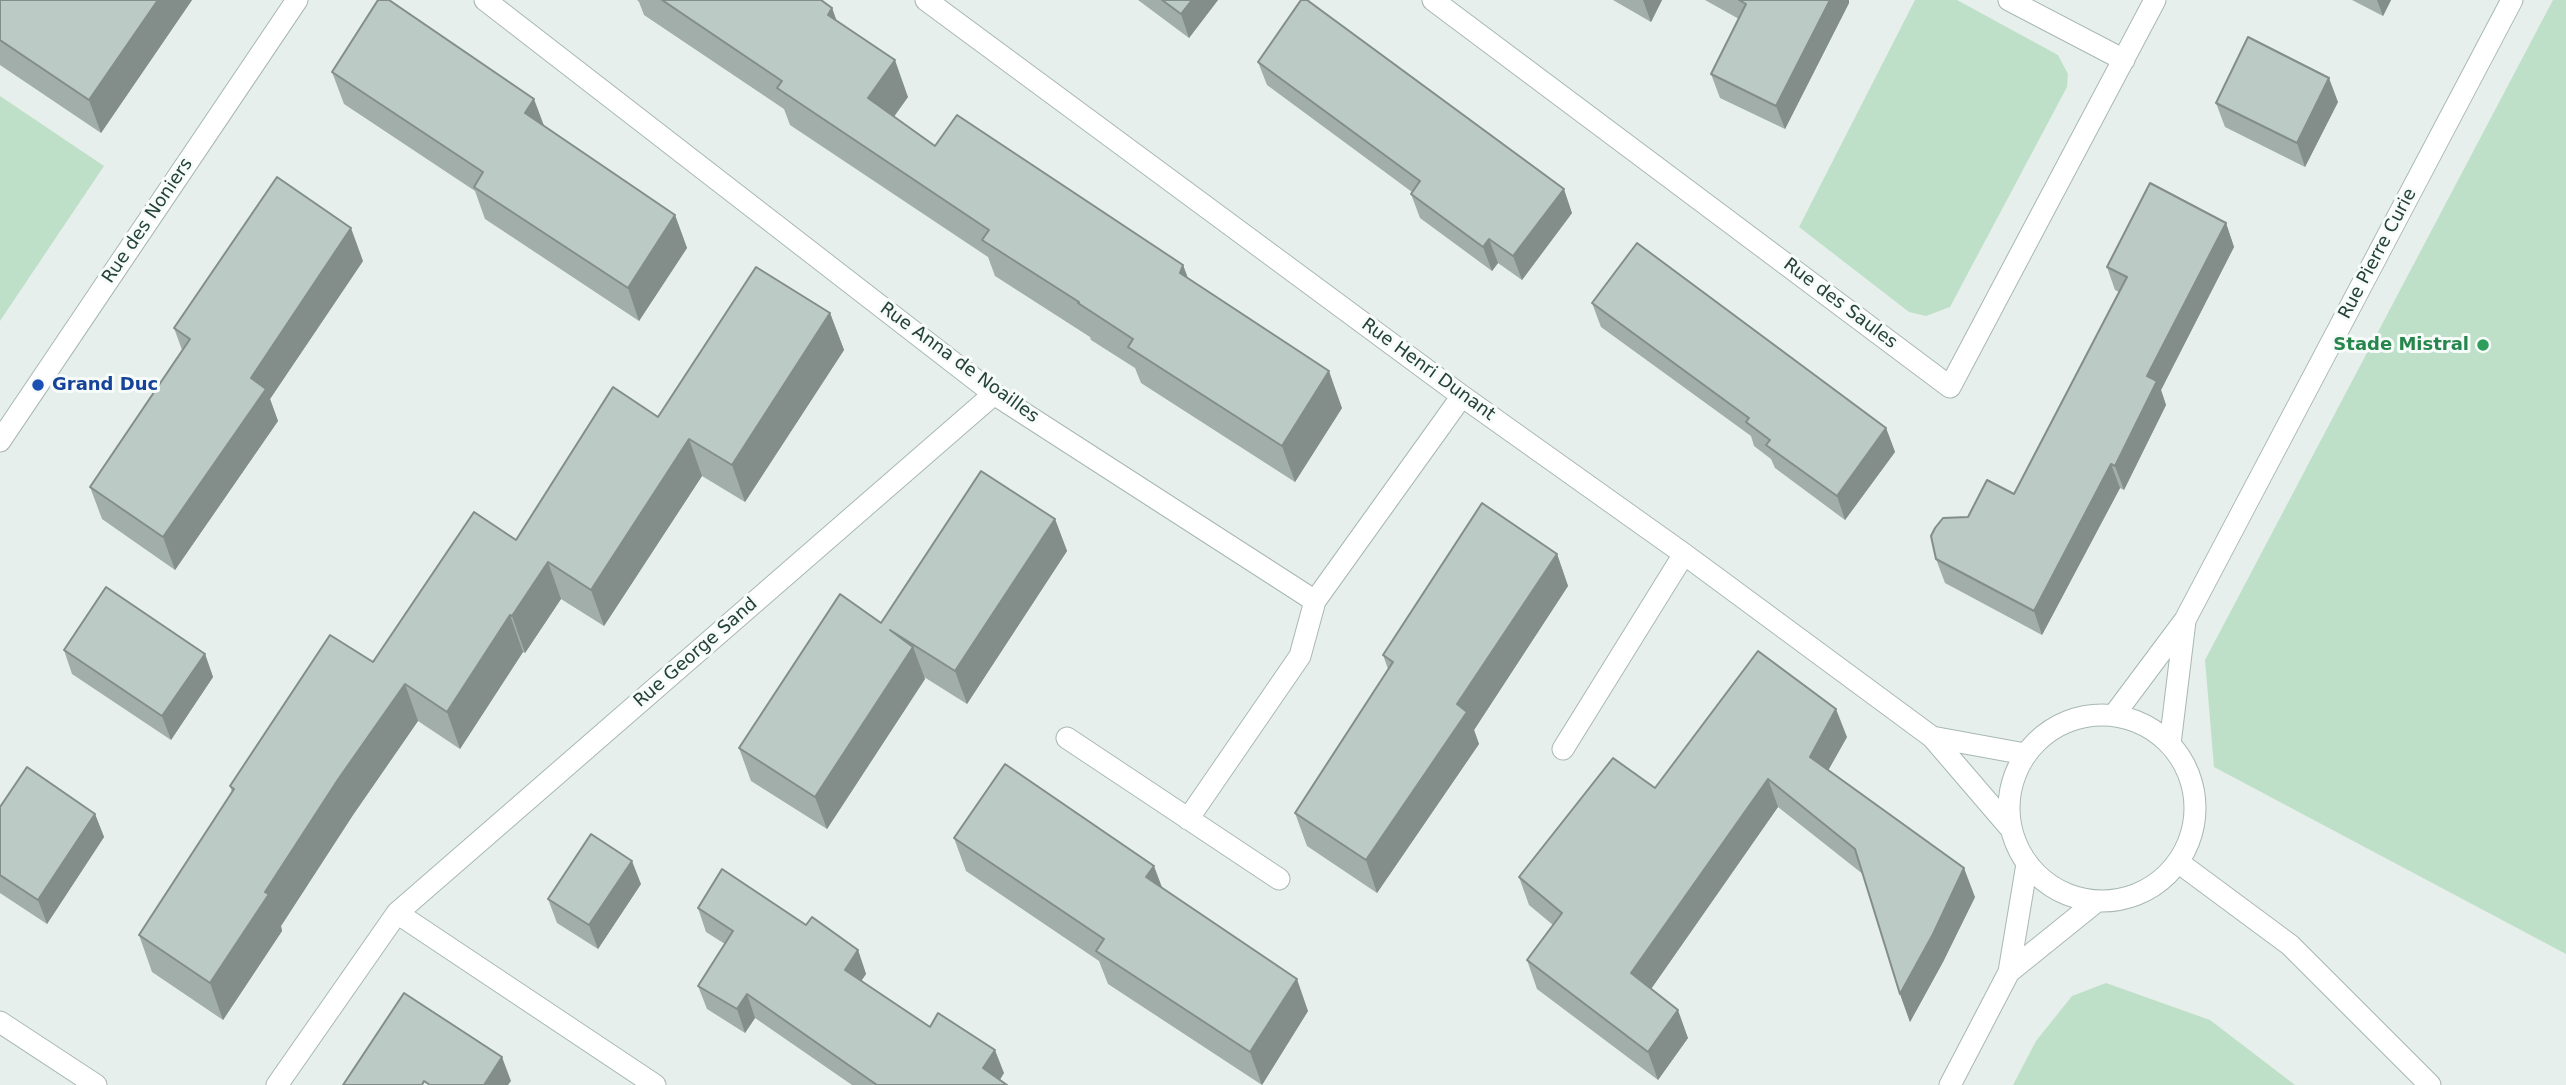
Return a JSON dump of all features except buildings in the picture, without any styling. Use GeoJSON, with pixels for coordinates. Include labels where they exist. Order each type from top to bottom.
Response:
{"type":"FeatureCollection","features":[{"type":"Feature","properties":{"kind":"street","name":"Rue des Noniers"},"geometry":{"type":"LineString","coordinates":[[0,442],[297,0]]}},
{"type":"Feature","properties":{"kind":"street","name":"Rue Anna de Noailles"},"geometry":{"type":"LineString","coordinates":[[485,0],[995,394],[1315,601]]}},
{"type":"Feature","properties":{"kind":"street","name":"Rue Henri Dunant"},"geometry":{"type":"LineString","coordinates":[[926,0],[1462,396],[1684,554],[1932,737],[2011,829]]}},
{"type":"Feature","properties":{"kind":"street","name":"Rue des Saules"},"geometry":{"type":"LineString","coordinates":[[1433,0],[1950,387],[2155,0]]}},
{"type":"Feature","properties":{"kind":"street"},"geometry":{"type":"LineString","coordinates":[[2009,0],[2124,60]]}},
{"type":"Feature","properties":{"kind":"street","name":"Rue Pierre Curie"},"geometry":{"type":"LineString","coordinates":[[2114,715],[2185,620],[2512,0]]}},
{"type":"Feature","properties":{"kind":"street","name":"Rue George Sand"},"geometry":{"type":"LineString","coordinates":[[277,1085],[397,913],[995,394]]}},
{"type":"Feature","properties":{"kind":"street"},"geometry":{"type":"LineString","coordinates":[[1188,819],[1300,656],[1315,601],[1462,396]]}},
{"type":"Feature","properties":{"kind":"street"},"geometry":{"type":"LineString","coordinates":[[1563,749],[1684,554]]}},
{"type":"Feature","properties":{"kind":"street","name":"Rue Pierre Curie"},"geometry":{"type":"LineString","coordinates":[[2170,744],[2185,620]]}},
{"type":"Feature","properties":{"kind":"street"},"geometry":{"type":"LineString","coordinates":[[2089,715],[2114,715],[2144,725],[2170,744],[2187,771],[2195,802],[2192,834],[2178,862],[2156,884],[2128,898],[2097,901],[2070,895],[2047,883],[2027,864],[2011,829],[2008,804],[2013,778],[2025,754],[2042,736],[2064,723],[2089,715]]}},
{"type":"Feature","properties":{"kind":"street","name":"Rue Henri Dunant"},"geometry":{"type":"LineString","coordinates":[[1932,737],[2025,754]]}},
{"type":"Feature","properties":{"kind":"street"},"geometry":{"type":"LineString","coordinates":[[1067,738],[1279,879]]}},
{"type":"Feature","properties":{"kind":"street"},"geometry":{"type":"LineString","coordinates":[[2178,862],[2290,945],[2430,1085]]}},
{"type":"Feature","properties":{"kind":"street"},"geometry":{"type":"LineString","coordinates":[[1950,1085],[2009,972],[2027,864]]}},
{"type":"Feature","properties":{"kind":"street"},"geometry":{"type":"LineString","coordinates":[[2009,972],[2097,901]]}},
{"type":"Feature","properties":{"kind":"street"},"geometry":{"type":"LineString","coordinates":[[397,913],[655,1085]]}},
{"type":"Feature","properties":{"kind":"street"},"geometry":{"type":"LineString","coordinates":[[0,1021],[96,1085]]}},
{"type":"Feature","properties":{"kind":"green space"},"geometry":{"type":"Polygon","coordinates":[[[1915,0],[1957,0],[2058,55],[2068,74],[2067,87],[1950,307],[1926,316],[1909,312],[1799,227],[1915,0]]]}},
{"type":"Feature","properties":{"kind":"green space","name":"Stade Mistral"},"geometry":{"type":"Polygon","coordinates":[[[2553,0],[2566,0],[2566,954],[2214,767],[2205,660],[2553,0]]]}},
{"type":"Feature","properties":{"kind":"green space"},"geometry":{"type":"Polygon","coordinates":[[[0,96],[104,166],[0,321],[0,96]]]}},
{"type":"Feature","properties":{"kind":"green space"},"geometry":{"type":"Polygon","coordinates":[[[2106,983],[2210,1020],[2295,1085],[2013,1085],[2036,1041],[2072,996],[2106,983]]]}},
{"type":"Feature","properties":{"kind":"place","name":"Stade Mistral"},"geometry":{"type":"Point","coordinates":[2483,345]}},
{"type":"Feature","properties":{"kind":"place","name":"Grand Duc"},"geometry":{"type":"Point","coordinates":[38,385]}}]}
